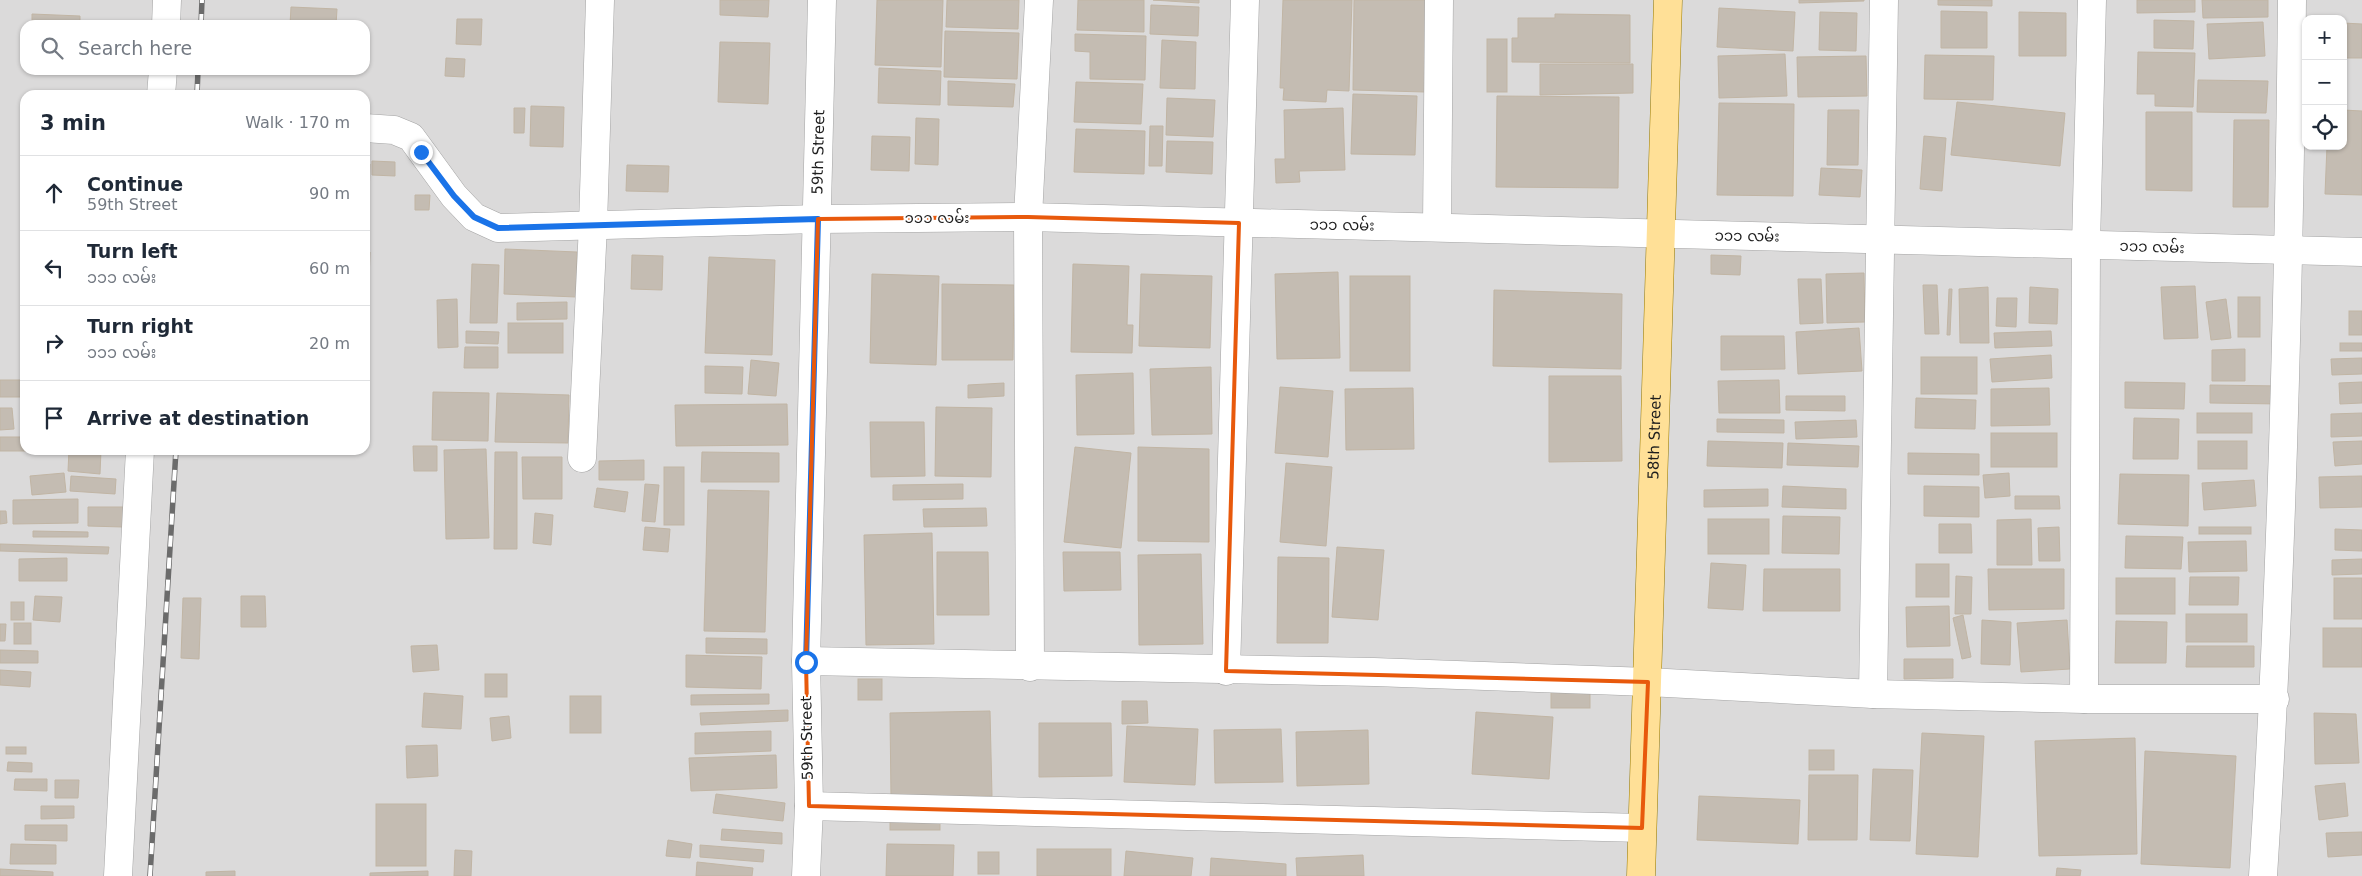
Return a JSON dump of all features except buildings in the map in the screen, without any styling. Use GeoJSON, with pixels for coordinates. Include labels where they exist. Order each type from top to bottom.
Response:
{"type":"FeatureCollection","features":[{"type":"Feature","properties":{"kind":"main road","name":"58th Street"},"geometry":{"type":"LineString","coordinates":[[1641,876],[1668,0]]}},
{"type":"Feature","properties":{"kind":"street"},"geometry":{"type":"LineString","coordinates":[[166,20],[167,0]]}},
{"type":"Feature","properties":{"kind":"street"},"geometry":{"type":"LineString","coordinates":[[582,458],[593,225],[600,0]]}},
{"type":"Feature","properties":{"kind":"street","name":"59th Street"},"geometry":{"type":"LineString","coordinates":[[806,876],[809,806],[806,662],[822,0]]}},
{"type":"Feature","properties":{"kind":"street"},"geometry":{"type":"LineString","coordinates":[[1030,667],[1028,217],[1039,0]]}},
{"type":"Feature","properties":{"kind":"street"},"geometry":{"type":"LineString","coordinates":[[1226,671],[1245,0]]}},
{"type":"Feature","properties":{"kind":"street"},"geometry":{"type":"LineString","coordinates":[[1437,227],[1439,0]]}},
{"type":"Feature","properties":{"kind":"street"},"geometry":{"type":"LineString","coordinates":[[1873,694],[1884,0]]}},
{"type":"Feature","properties":{"kind":"street"},"geometry":{"type":"LineString","coordinates":[[2084,699],[2086,245],[2092,0]]}},
{"type":"Feature","properties":{"kind":"street"},"geometry":{"type":"LineString","coordinates":[[2263,876],[2275,699],[2289,250],[2292,0]]}},
{"type":"Feature","properties":{"kind":"street"},"geometry":{"type":"LineString","coordinates":[[161,90],[162,75]]}},
{"type":"Feature","properties":{"kind":"street","name":"၁၁၁ လမ်း"},"geometry":{"type":"LineString","coordinates":[[370,128],[394,130],[411,137],[454,196],[474,217],[498,228],[818,219],[1028,217],[2362,252]]}},
{"type":"Feature","properties":{"kind":"street"},"geometry":{"type":"LineString","coordinates":[[118,876],[140,455]]}},
{"type":"Feature","properties":{"kind":"street"},"geometry":{"type":"LineString","coordinates":[[806,662],[1226,671],[1374,672],[1648,682],[1873,694],[2084,699],[2275,699]]}},
{"type":"Feature","properties":{"kind":"street"},"geometry":{"type":"LineString","coordinates":[[809,806],[1642,828]]}},
{"type":"Feature","properties":{"kind":"highlighted area"},"geometry":{"type":"Polygon","coordinates":[[[1028,217],[1239,223],[1226,671],[1648,682],[1642,828],[809,806],[806,661],[818,219],[1028,217]]]}},
{"type":"Feature","properties":{"kind":"shaded area"},"geometry":{"type":"Polygon","coordinates":[[[0,0],[2362,0],[2362,876],[0,876],[0,0]]]}},
{"type":"Feature","properties":{"kind":"railway"},"geometry":{"type":"LineString","coordinates":[[201,20],[202,0]]}},
{"type":"Feature","properties":{"kind":"railway"},"geometry":{"type":"LineString","coordinates":[[197,90],[198,75]]}},
{"type":"Feature","properties":{"kind":"railway"},"geometry":{"type":"LineString","coordinates":[[150,876],[176,455]]}},
{"type":"Feature","properties":{"kind":"route"},"geometry":{"type":"LineString","coordinates":[[421,152],[454,196],[474,217],[498,228],[818,219],[806,662]]}}]}
